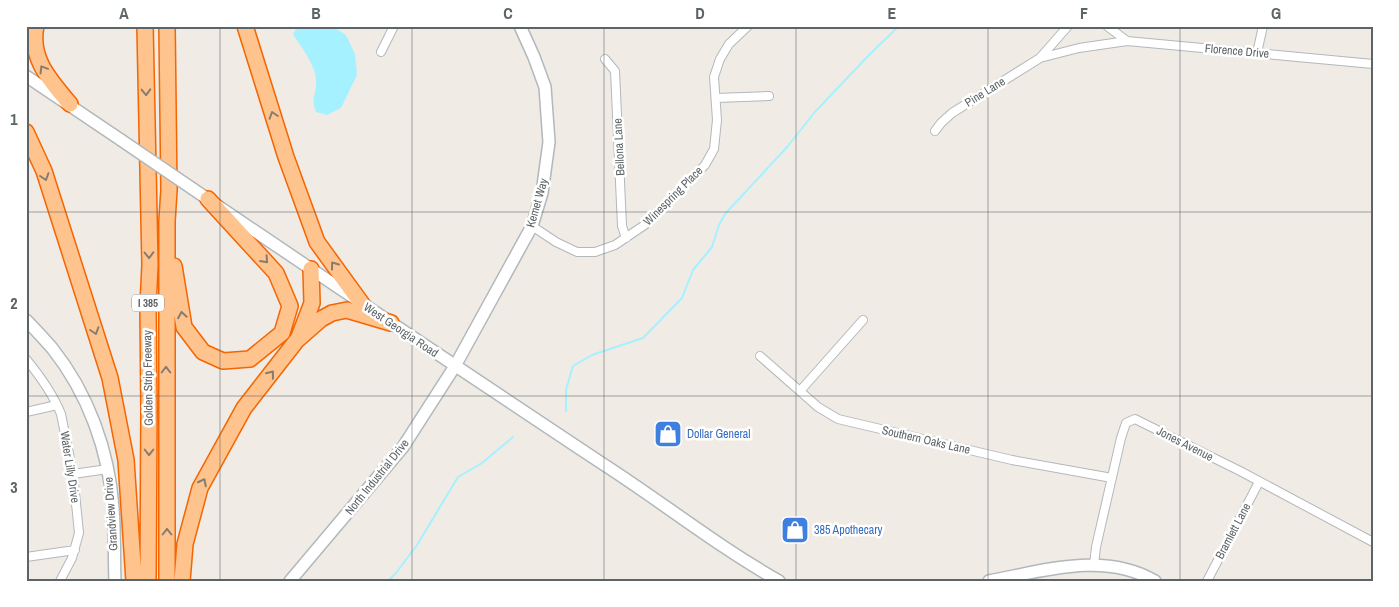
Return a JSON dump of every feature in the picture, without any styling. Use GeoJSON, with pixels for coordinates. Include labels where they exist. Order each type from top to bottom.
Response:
{"type":"FeatureCollection","features":[{"type":"Feature","properties":{"kind":"highway"},"geometry":{"type":"LineString","coordinates":[[36,26],[34,37],[35,50],[40,65],[70,104]]}},
{"type":"Feature","properties":{"kind":"highway"},"geometry":{"type":"LineString","coordinates":[[136,26],[145,72]]}},
{"type":"Feature","properties":{"kind":"highway","name":"Golden Strip Freeway"},"geometry":{"type":"LineString","coordinates":[[146,26],[145,72],[150,265],[148,306],[148,581]]}},
{"type":"Feature","properties":{"kind":"highway","name":"Golden Strip Freeway"},"geometry":{"type":"LineString","coordinates":[[167,26],[169,190],[167,221],[167,581]]}},
{"type":"Feature","properties":{"kind":"highway"},"geometry":{"type":"LineString","coordinates":[[245,26],[286,157],[317,242],[362,304]]}},
{"type":"Feature","properties":{"kind":"highway"},"geometry":{"type":"LineString","coordinates":[[26,132],[44,171],[110,378],[126,460],[134,581]]}},
{"type":"Feature","properties":{"kind":"highway"},"geometry":{"type":"LineString","coordinates":[[167,221],[184,327],[203,352],[223,361],[250,359],[282,333],[290,306],[276,273],[208,199]]}},
{"type":"Feature","properties":{"kind":"highway"},"geometry":{"type":"LineString","coordinates":[[297,340],[312,303],[311,269]]}},
{"type":"Feature","properties":{"kind":"highway"},"geometry":{"type":"LineString","coordinates":[[182,581],[185,544],[200,488],[244,408],[297,340],[321,319],[332,313],[347,310],[391,323]]}},
{"type":"Feature","properties":{"kind":"main road","name":"Kemet Way"},"geometry":{"type":"LineString","coordinates":[[455,366],[532,226],[542,193],[549,142],[545,88],[520,26]]}},
{"type":"Feature","properties":{"kind":"main road","name":"West Georgia Road"},"geometry":{"type":"LineString","coordinates":[[26,76],[70,104],[362,304],[613,470],[734,553],[779,581]]}},
{"type":"Feature","properties":{"kind":"main road","name":"Grandview Drive"},"geometry":{"type":"LineString","coordinates":[[26,320],[53,350],[76,385],[93,419],[103,448],[113,508],[115,581]]}},
{"type":"Feature","properties":{"kind":"main road","name":"North Industrial Drive"},"geometry":{"type":"LineString","coordinates":[[290,581],[403,447],[455,366]]}},
{"type":"Feature","properties":{"kind":"main road"},"geometry":{"type":"LineString","coordinates":[[989,581],[1094,565],[1107,565],[1127,569],[1155,581]]}},
{"type":"Feature","properties":{"kind":"street"},"geometry":{"type":"LineString","coordinates":[[381,52],[394,26]]}},
{"type":"Feature","properties":{"kind":"street","name":"Winespring Place"},"geometry":{"type":"LineString","coordinates":[[532,226],[556,242],[577,252],[595,252],[615,245],[646,224],[705,165],[714,149],[717,120],[714,77],[720,59],[729,44],[748,26]]}},
{"type":"Feature","properties":{"kind":"street","name":"Pine Lane"},"geometry":{"type":"LineString","coordinates":[[935,131],[952,113],[1040,58],[1068,26]]}},
{"type":"Feature","properties":{"kind":"street"},"geometry":{"type":"LineString","coordinates":[[1106,26],[1127,41]]}},
{"type":"Feature","properties":{"kind":"street"},"geometry":{"type":"LineString","coordinates":[[1257,53],[1263,26]]}},
{"type":"Feature","properties":{"kind":"street","name":"Pine Lane"},"geometry":{"type":"LineString","coordinates":[[1040,58],[1079,48],[1127,41]]}},
{"type":"Feature","properties":{"kind":"street","name":"Florence Drive"},"geometry":{"type":"LineString","coordinates":[[1127,41],[1373,64]]}},
{"type":"Feature","properties":{"kind":"street","name":"Bellona Lane"},"geometry":{"type":"LineString","coordinates":[[605,59],[615,71],[622,226],[626,238]]}},
{"type":"Feature","properties":{"kind":"street"},"geometry":{"type":"LineString","coordinates":[[716,98],[769,96]]}},
{"type":"Feature","properties":{"kind":"street"},"geometry":{"type":"LineString","coordinates":[[800,392],[863,320]]}},
{"type":"Feature","properties":{"kind":"street","name":"Southern Oaks Lane"},"geometry":{"type":"LineString","coordinates":[[760,356],[800,392],[826,412],[849,422],[1012,460],[1112,478]]}},
{"type":"Feature","properties":{"kind":"street","name":"Water Lilly Drive"},"geometry":{"type":"LineString","coordinates":[[26,359],[47,388],[61,414],[73,474],[79,532],[75,550],[60,581]]}},
{"type":"Feature","properties":{"kind":"street"},"geometry":{"type":"LineString","coordinates":[[26,412],[57,405]]}},
{"type":"Feature","properties":{"kind":"street","name":"Jones Avenue"},"geometry":{"type":"LineString","coordinates":[[1094,565],[1096,547],[1125,425],[1135,419],[1373,542]]}},
{"type":"Feature","properties":{"kind":"street"},"geometry":{"type":"LineString","coordinates":[[73,474],[108,469]]}},
{"type":"Feature","properties":{"kind":"street","name":"Bramlett Lane"},"geometry":{"type":"LineString","coordinates":[[1207,581],[1259,482]]}},
{"type":"Feature","properties":{"kind":"street"},"geometry":{"type":"LineString","coordinates":[[26,557],[75,550]]}},
{"type":"Feature","properties":{"kind":"water"},"geometry":{"type":"Polygon","coordinates":[[[298,26],[332,26],[346,35],[355,54],[357,75],[341,108],[327,115],[316,112],[314,102],[316,86],[314,69],[308,56],[293,34],[298,26]]]}},
{"type":"Feature","properties":{"kind":"waterway"},"geometry":{"type":"LineString","coordinates":[[566,411],[566,390],[573,366],[592,355],[643,338],[682,298],[693,270],[712,247],[719,225],[725,214],[788,146],[814,113],[899,26]]}},
{"type":"Feature","properties":{"kind":"waterway"},"geometry":{"type":"LineString","coordinates":[[388,581],[417,545],[458,477],[482,463],[513,437]]}},
{"type":"Feature","properties":{"kind":"place","name":"Dollar General"},"geometry":{"type":"Point","coordinates":[668,434]}},
{"type":"Feature","properties":{"kind":"place","name":"385 Apothecary"},"geometry":{"type":"Point","coordinates":[795,530]}}]}
